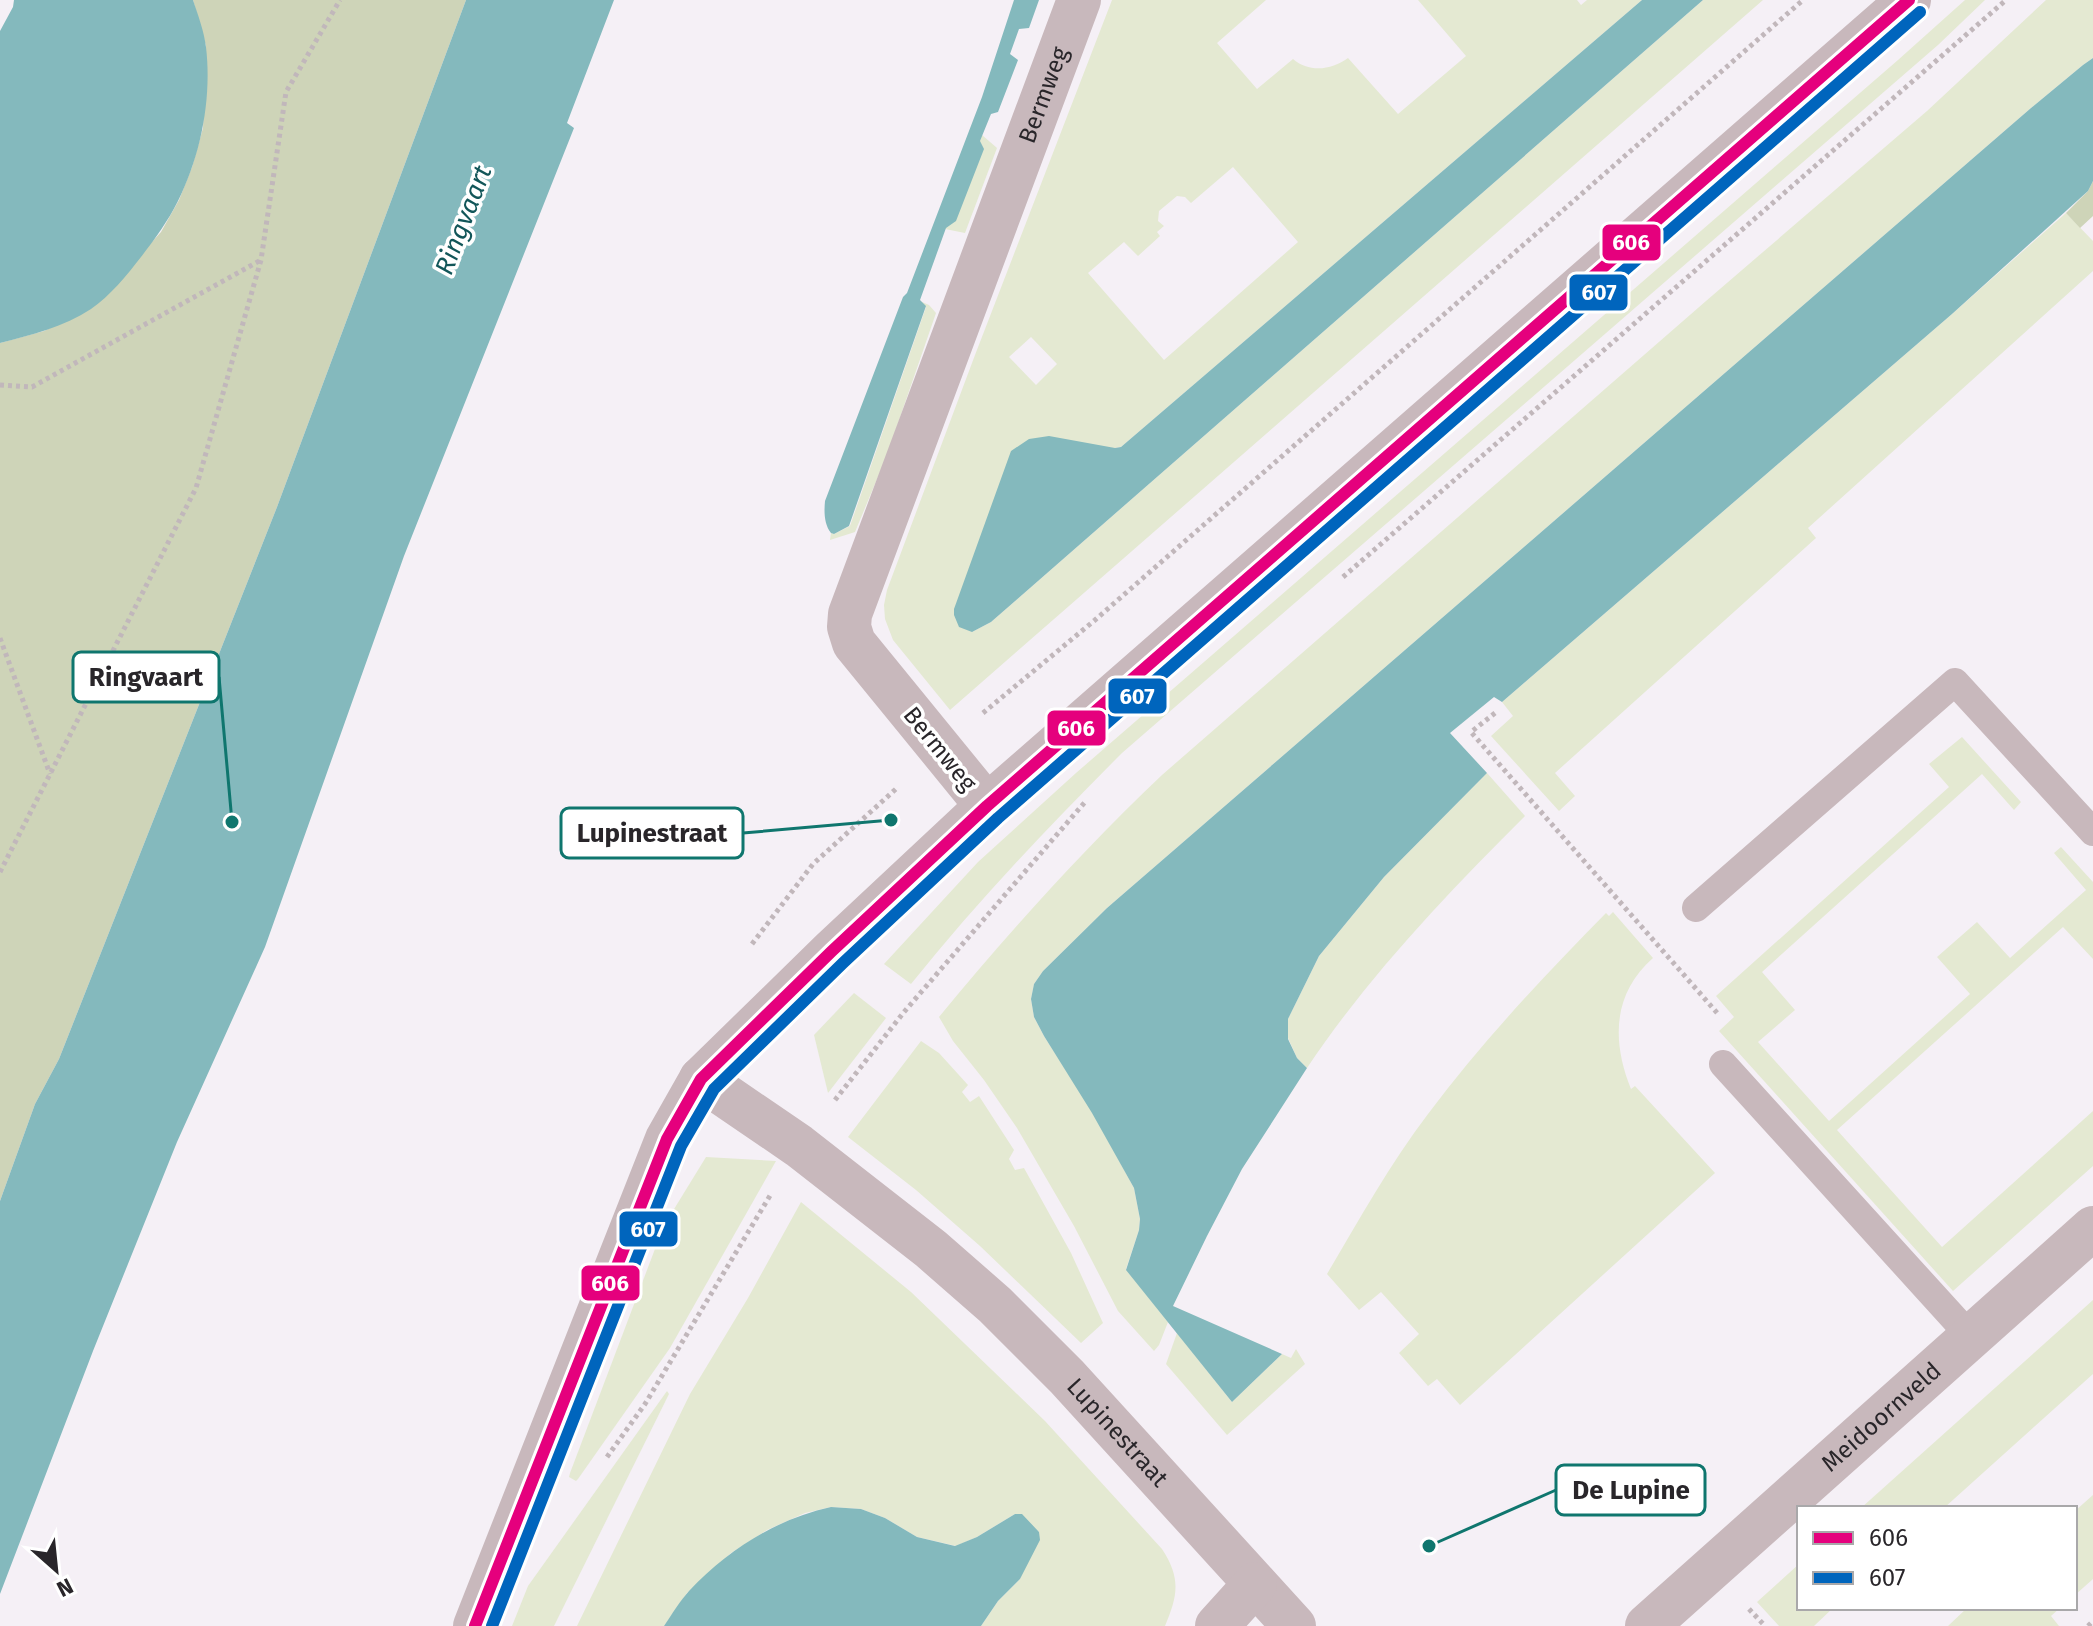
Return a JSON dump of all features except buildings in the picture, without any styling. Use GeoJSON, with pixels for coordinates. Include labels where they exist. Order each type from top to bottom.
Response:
{"type":"FeatureCollection","features":[{"type":"Feature","properties":{"kind":"street","name":"Bermweg"},"geometry":{"type":"LineString","coordinates":[[475,1626],[667,1139],[701,1079],[987,806],[854,643],[849,627],[850,614],[1079,0]]}},
{"type":"Feature","properties":{"kind":"street"},"geometry":{"type":"LineString","coordinates":[[987,806],[1909,0]]}},
{"type":"Feature","properties":{"kind":"street","name":"Lupinestraat"},"geometry":{"type":"LineString","coordinates":[[701,1079],[799,1146],[931,1249],[995,1305],[1067,1377],[1294,1626]]}},
{"type":"Feature","properties":{"kind":"street","name":"Meidoornveld"},"geometry":{"type":"LineString","coordinates":[[1647,1626],[2093,1228]]}},
{"type":"Feature","properties":{"kind":"street"},"geometry":{"type":"LineString","coordinates":[[1217,1626],[1255,1584]]}},
{"type":"Feature","properties":{"kind":"lane"},"geometry":{"type":"LineString","coordinates":[[1696,908],[1955,682],[2093,832]]}},
{"type":"Feature","properties":{"kind":"lane"},"geometry":{"type":"LineString","coordinates":[[1723,1064],[1971,1337]]}},
{"type":"Feature","properties":{"kind":"path"},"geometry":{"type":"LineString","coordinates":[[0,872],[196,488],[261,260],[286,92],[340,0]]}},
{"type":"Feature","properties":{"kind":"path"},"geometry":{"type":"LineString","coordinates":[[743,956],[813,864],[940,749],[1107,610],[1803,0]]}},
{"type":"Feature","properties":{"kind":"path"},"geometry":{"type":"LineString","coordinates":[[1339,581],[2006,0]]}},
{"type":"Feature","properties":{"kind":"path"},"geometry":{"type":"LineString","coordinates":[[0,385],[32,387],[261,260]]}},
{"type":"Feature","properties":{"kind":"path"},"geometry":{"type":"LineString","coordinates":[[0,638],[50,774]]}},
{"type":"Feature","properties":{"kind":"path"},"geometry":{"type":"LineString","coordinates":[[1495,713],[1471,732],[1723,1019],[1700,1038],[1723,1064]]}},
{"type":"Feature","properties":{"kind":"path"},"geometry":{"type":"LineString","coordinates":[[696,1320],[799,1146],[904,1012],[1086,800]]}},
{"type":"Feature","properties":{"kind":"path"},"geometry":{"type":"LineString","coordinates":[[2088,1626],[2093,1621]]}},
{"type":"Feature","properties":{"kind":"green space"},"geometry":{"type":"Polygon","coordinates":[[[193,0],[466,0],[277,507],[59,1059],[35,1104],[0,1201],[0,343],[44,331],[93,307],[161,232],[179,200],[203,128],[206,46],[193,0]]]}},
{"type":"Feature","properties":{"kind":"green space"},"geometry":{"type":"Polygon","coordinates":[[[1112,0],[1266,0],[1217,43],[1257,89],[1293,59],[1306,66],[1320,68],[1348,58],[1398,114],[1466,56],[1418,0],[1577,0],[1581,5],[1587,0],[1642,0],[1121,447],[1115,448],[972,632],[991,622],[1703,0],[1763,0],[950,710],[893,640],[885,619],[884,605],[975,355],[1112,0]],[[1233,167],[1191,203],[1185,197],[1177,196],[1159,211],[1158,221],[1164,226],[1157,232],[1160,236],[1138,256],[1124,242],[1088,273],[1164,360],[1298,242],[1233,167]],[[1031,337],[1009,357],[1036,385],[1057,364],[1031,337]]]}},
{"type":"Feature","properties":{"kind":"green space"},"geometry":{"type":"Polygon","coordinates":[[[1965,0],[1985,0],[1938,45],[1122,753],[1013,866],[911,984],[884,964],[978,862],[1076,773],[1965,0]]]}},
{"type":"Feature","properties":{"kind":"green space"},"geometry":{"type":"Polygon","coordinates":[[[2046,0],[2093,0],[2093,58],[2031,108],[1107,908],[1043,971],[1034,984],[1031,999],[1034,1017],[1093,1113],[1134,1188],[1139,1230],[1126,1269],[1168,1322],[1154,1351],[1118,1311],[1074,1226],[1017,1128],[939,1017],[1047,893],[1162,775],[1927,111],[2046,0]]]}},
{"type":"Feature","properties":{"kind":"green space"},"geometry":{"type":"Polygon","coordinates":[[[982,135],[997,148],[965,233],[945,229],[982,135]]]}},
{"type":"Feature","properties":{"kind":"green space"},"geometry":{"type":"Polygon","coordinates":[[[2093,181],[2093,216],[2080,228],[2066,213],[2088,191],[2093,181]]]}},
{"type":"Feature","properties":{"kind":"green space"},"geometry":{"type":"Polygon","coordinates":[[[2066,213],[2093,241],[2093,271],[1808,528],[1816,538],[1555,773],[1575,796],[1559,811],[1491,736],[1513,716],[1502,702],[2066,213]]]}},
{"type":"Feature","properties":{"kind":"green space"},"geometry":{"type":"Polygon","coordinates":[[[920,301],[936,313],[887,455],[855,532],[830,540],[831,533],[850,526],[926,307],[920,301]]]}},
{"type":"Feature","properties":{"kind":"green space"},"geometry":{"type":"Polygon","coordinates":[[[1962,737],[2021,802],[2014,810],[1982,774],[1762,972],[1795,1010],[1758,1042],[1829,1121],[1970,994],[1937,957],[1977,922],[2010,958],[2086,890],[2054,853],[2061,847],[2093,882],[2093,959],[2063,927],[1837,1130],[1942,1247],[2093,1111],[2093,1166],[1953,1291],[1719,1031],[1734,1017],[1716,996],[1949,787],[1929,764],[1962,737]]]}},
{"type":"Feature","properties":{"kind":"green space"},"geometry":{"type":"Polygon","coordinates":[[[1487,773],[1525,816],[1383,968],[1307,1068],[1297,1058],[1288,1038],[1288,1019],[1319,956],[1384,877],[1487,773]]]}},
{"type":"Feature","properties":{"kind":"green space"},"geometry":{"type":"Polygon","coordinates":[[[1613,912],[1653,958],[1630,987],[1620,1019],[1621,1054],[1631,1089],[1635,1086],[1715,1173],[1460,1405],[1437,1379],[1428,1386],[1399,1353],[1419,1334],[1381,1292],[1359,1310],[1327,1274],[1401,1152],[1449,1087],[1536,986],[1606,913],[1609,916],[1613,912]]]}},
{"type":"Feature","properties":{"kind":"green space"},"geometry":{"type":"Polygon","coordinates":[[[854,993],[886,1018],[828,1093],[814,1035],[854,993]]]}},
{"type":"Feature","properties":{"kind":"green space"},"geometry":{"type":"Polygon","coordinates":[[[921,1041],[939,1053],[968,1085],[962,1092],[970,1102],[979,1096],[1014,1150],[1009,1159],[1015,1170],[1024,1168],[1071,1253],[1103,1323],[1081,1343],[980,1246],[916,1190],[848,1137],[921,1041]]]}},
{"type":"Feature","properties":{"kind":"green space"},"geometry":{"type":"Polygon","coordinates":[[[706,1157],[776,1161],[670,1348],[576,1481],[569,1477],[570,1473],[658,1241],[706,1157]]]}},
{"type":"Feature","properties":{"kind":"green space"},"geometry":{"type":"Polygon","coordinates":[[[801,1202],[911,1292],[1045,1421],[1162,1549],[1172,1569],[1176,1587],[1165,1626],[981,1626],[998,1601],[1020,1579],[1039,1532],[1015,1514],[956,1546],[917,1537],[885,1518],[861,1509],[831,1507],[805,1513],[767,1530],[731,1553],[687,1593],[664,1626],[577,1626],[690,1394],[801,1202]]]}},
{"type":"Feature","properties":{"kind":"green space"},"geometry":{"type":"Polygon","coordinates":[[[2093,1300],[2093,1374],[1946,1506],[1863,1506],[2093,1300]]]}},
{"type":"Feature","properties":{"kind":"green space"},"geometry":{"type":"Polygon","coordinates":[[[1177,1333],[1232,1402],[1282,1354],[1291,1358],[1296,1349],[1305,1364],[1227,1435],[1166,1364],[1177,1333]]]}},
{"type":"Feature","properties":{"kind":"green space"},"geometry":{"type":"Polygon","coordinates":[[[667,1391],[669,1394],[554,1626],[512,1626],[528,1586],[667,1391]]]}},
{"type":"Feature","properties":{"kind":"green space"},"geometry":{"type":"Polygon","coordinates":[[[2093,1495],[2093,1579],[2077,1593],[2077,1509],[2093,1495]]]}},
{"type":"Feature","properties":{"kind":"green space"},"geometry":{"type":"Polygon","coordinates":[[[1797,1566],[1797,1610],[1831,1610],[1814,1626],[1779,1626],[1757,1602],[1797,1566]]]}},
{"type":"Feature","properties":{"kind":"green space"},"geometry":{"type":"Polygon","coordinates":[[[1965,1610],[2058,1610],[2051,1616],[2059,1626],[1948,1626],[1965,1610]]]}},
{"type":"Feature","properties":{"kind":"water"},"geometry":{"type":"Polygon","coordinates":[[[14,0],[193,0],[205,41],[207,86],[199,146],[186,183],[166,223],[130,271],[105,298],[81,315],[47,330],[0,343],[0,31],[14,0]]]}},
{"type":"Feature","properties":{"kind":"water"},"geometry":{"type":"Polygon","coordinates":[[[466,0],[614,0],[567,123],[574,128],[404,556],[265,947],[177,1142],[0,1594],[0,1201],[35,1104],[59,1059],[277,507],[466,0]]]}},
{"type":"Feature","properties":{"kind":"water"},"geometry":{"type":"Polygon","coordinates":[[[1014,0],[1039,0],[1029,28],[1019,29],[1010,54],[1018,60],[998,112],[991,114],[980,141],[984,149],[956,221],[946,228],[920,300],[926,306],[849,526],[831,533],[826,522],[825,501],[982,97],[1014,0]]]}},
{"type":"Feature","properties":{"kind":"water"},"geometry":{"type":"Polygon","coordinates":[[[1642,0],[1703,0],[991,622],[972,632],[959,627],[954,609],[1011,451],[1029,439],[1049,436],[1121,447],[1642,0]]]}},
{"type":"Feature","properties":{"kind":"water"},"geometry":{"type":"Polygon","coordinates":[[[2093,58],[2093,181],[2088,191],[1952,314],[1502,702],[1494,697],[1450,733],[1487,773],[1384,877],[1319,956],[1288,1019],[1288,1039],[1297,1058],[1307,1068],[1242,1169],[1173,1306],[1282,1354],[1232,1402],[1126,1270],[1139,1230],[1134,1188],[1034,1017],[1031,999],[1034,984],[1043,971],[1107,908],[2031,108],[2093,58]]]}},
{"type":"Feature","properties":{"kind":"water"},"geometry":{"type":"Polygon","coordinates":[[[831,1507],[861,1509],[885,1518],[917,1537],[955,1546],[977,1537],[1015,1514],[1022,1514],[1039,1532],[1040,1540],[1020,1579],[998,1601],[981,1626],[664,1626],[689,1591],[720,1562],[772,1528],[831,1507]]]}},
{"type":"Feature","properties":{"kind":"transit line","name":"606"},"geometry":{"type":"LineString","coordinates":[[475,1626],[667,1139],[701,1079],[987,806],[1909,0]]}},
{"type":"Feature","properties":{"kind":"transit line","name":"607"},"geometry":{"type":"LineString","coordinates":[[492,1626],[681,1146],[714,1089],[998,818],[1920,12]]}},
{"type":"Feature","properties":{"kind":"place","name":"Lupinestraat"},"geometry":{"type":"Point","coordinates":[891,820]}},
{"type":"Feature","properties":{"kind":"place","name":"Ringvaart"},"geometry":{"type":"Point","coordinates":[232,822]}},
{"type":"Feature","properties":{"kind":"place","name":"De Lupine"},"geometry":{"type":"Point","coordinates":[1429,1546]}}]}
